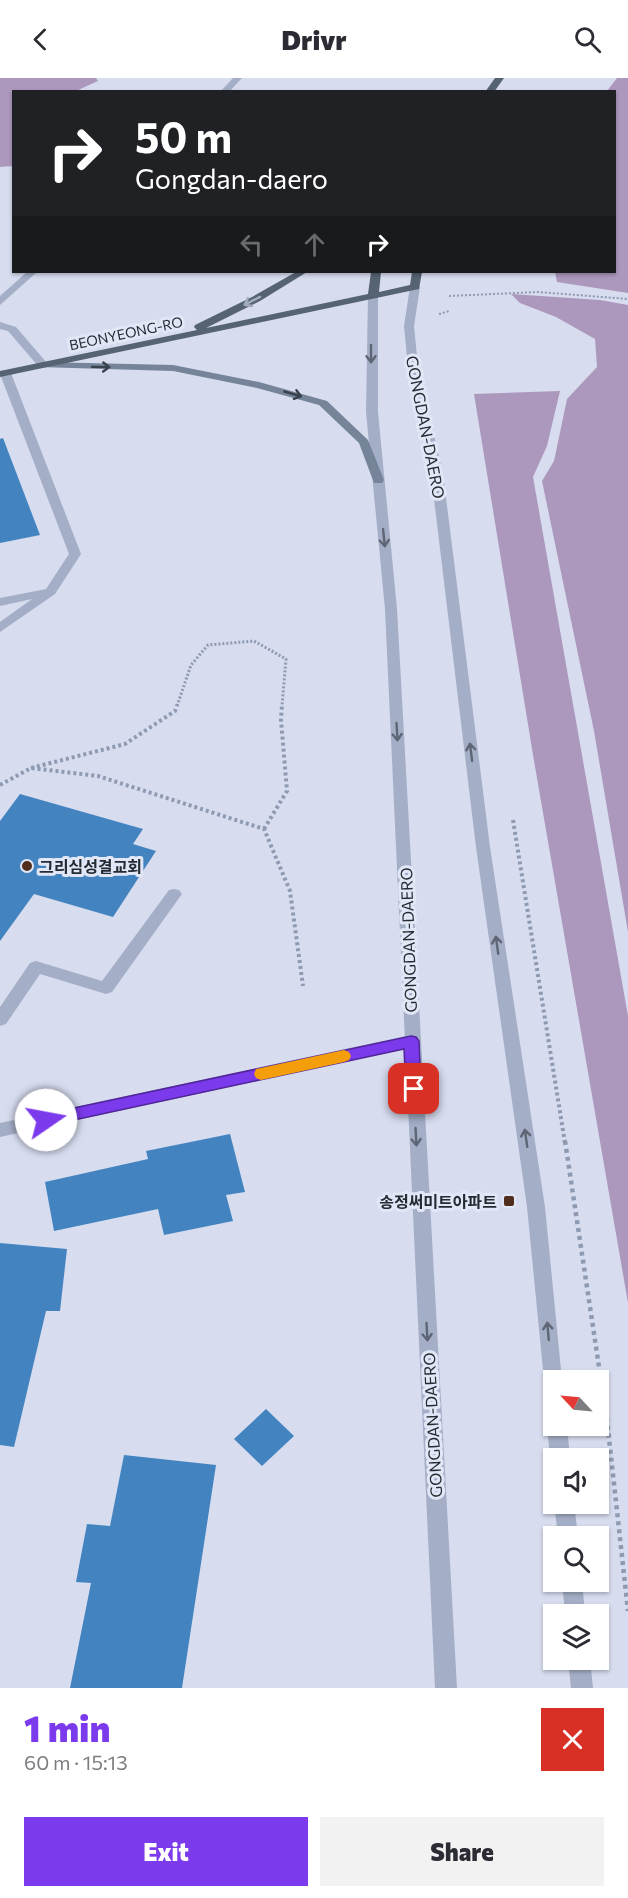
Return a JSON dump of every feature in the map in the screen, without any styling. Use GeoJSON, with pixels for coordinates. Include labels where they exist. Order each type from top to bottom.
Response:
{"type":"FeatureCollection","features":[{"type":"Feature","properties":{"kind":"main road"},"geometry":{"type":"LineString","coordinates":[[491,90],[500,78]]}},
{"type":"Feature","properties":{"kind":"main road"},"geometry":{"type":"LineString","coordinates":[[176,338],[256,299],[300,273]]}},
{"type":"Feature","properties":{"kind":"main road"},"geometry":{"type":"LineString","coordinates":[[373,295],[376,273]]}},
{"type":"Feature","properties":{"kind":"main road","name":"BEONYEONG-RO"},"geometry":{"type":"LineString","coordinates":[[3,374],[373,295],[416,279]]}},
{"type":"Feature","properties":{"kind":"main road"},"geometry":{"type":"LineString","coordinates":[[43,365],[173,368],[259,385],[323,403],[364,442],[378,480]]}},
{"type":"Feature","properties":{"kind":"street"},"geometry":{"type":"LineString","coordinates":[[226,90],[238,78]]}},
{"type":"Feature","properties":{"kind":"street"},"geometry":{"type":"LineString","coordinates":[[0,302],[31,273]]}},
{"type":"Feature","properties":{"kind":"street","name":"GONGDAN-DAERO"},"geometry":{"type":"LineString","coordinates":[[416,279],[409,326],[412,367],[437,474],[483,848],[536,1207],[552,1370]]}},
{"type":"Feature","properties":{"kind":"street","name":"GONGDAN-DAERO"},"geometry":{"type":"LineString","coordinates":[[373,295],[372,412],[391,621],[446,1688]]}},
{"type":"Feature","properties":{"kind":"street"},"geometry":{"type":"LineString","coordinates":[[0,325],[12,329],[43,365]]}},
{"type":"Feature","properties":{"kind":"street"},"geometry":{"type":"LineString","coordinates":[[0,628],[51,591],[75,554],[3,374]]}},
{"type":"Feature","properties":{"kind":"street"},"geometry":{"type":"LineString","coordinates":[[0,602],[51,591]]}},
{"type":"Feature","properties":{"kind":"street"},"geometry":{"type":"LineString","coordinates":[[0,1020],[36,967],[106,988],[174,894]]}},
{"type":"Feature","properties":{"kind":"street"},"geometry":{"type":"LineString","coordinates":[[0,1130],[411,1041]]}},
{"type":"Feature","properties":{"kind":"street"},"geometry":{"type":"LineString","coordinates":[[580,1670],[582,1688]]}},
{"type":"Feature","properties":{"kind":"path"},"geometry":{"type":"LineString","coordinates":[[449,296],[489,291],[588,294],[628,299]]}},
{"type":"Feature","properties":{"kind":"path"},"geometry":{"type":"LineString","coordinates":[[0,785],[31,768],[125,744],[175,711],[191,665],[208,645],[254,641],[286,659],[281,720],[287,791],[264,829]]}},
{"type":"Feature","properties":{"kind":"path"},"geometry":{"type":"LineString","coordinates":[[31,768],[98,777],[264,829],[290,891],[303,986]]}},
{"type":"Feature","properties":{"kind":"shaded area"},"geometry":{"type":"Polygon","coordinates":[[[0,78],[96,78],[98,81],[78,90],[12,90],[12,166],[0,167],[0,78]]]}},
{"type":"Feature","properties":{"kind":"shaded area"},"geometry":{"type":"Polygon","coordinates":[[[617,78],[628,78],[628,293],[557,282],[555,273],[616,273],[616,90],[608,90],[617,78]]]}},
{"type":"Feature","properties":{"kind":"shaded area"},"geometry":{"type":"Polygon","coordinates":[[[511,294],[600,300],[628,305],[628,932],[594,731],[542,481],[554,461],[567,399],[597,367],[595,339],[556,317],[520,303],[511,294]]]}},
{"type":"Feature","properties":{"kind":"shaded area"},"geometry":{"type":"Polygon","coordinates":[[[560,391],[547,446],[533,477],[628,1016],[628,1303],[533,755],[474,394],[560,391]]]}},
{"type":"Feature","properties":{"kind":"building"},"geometry":{"type":"Polygon","coordinates":[[[3,438],[40,535],[0,543],[0,439],[3,438]]]}},
{"type":"Feature","properties":{"kind":"building"},"geometry":{"type":"Polygon","coordinates":[[[20,794],[143,829],[133,844],[156,851],[113,917],[34,894],[0,941],[0,821],[20,794]]]}},
{"type":"Feature","properties":{"kind":"building"},"geometry":{"type":"Polygon","coordinates":[[[230,1134],[245,1192],[226,1195],[233,1221],[164,1235],[158,1209],[54,1231],[45,1182],[148,1159],[146,1151],[230,1134]]]}},
{"type":"Feature","properties":{"kind":"building"},"geometry":{"type":"Polygon","coordinates":[[[0,1243],[67,1249],[60,1311],[46,1311],[14,1447],[0,1445],[0,1243]]]}},
{"type":"Feature","properties":{"kind":"building"},"geometry":{"type":"Polygon","coordinates":[[[266,1409],[294,1436],[262,1466],[234,1439],[266,1409]]]}},
{"type":"Feature","properties":{"kind":"building"},"geometry":{"type":"Polygon","coordinates":[[[124,1455],[216,1465],[182,1688],[70,1688],[91,1583],[76,1582],[87,1524],[110,1526],[124,1455]]]}},
{"type":"Feature","properties":{"kind":"slow traffic"},"geometry":{"type":"LineString","coordinates":[[261,1074],[344,1056]]}},
{"type":"Feature","properties":{"kind":"place","name":"그리심성결교회"},"geometry":{"type":"Point","coordinates":[27,866]}},
{"type":"Feature","properties":{"kind":"place","name":"송정써미트아파트"},"geometry":{"type":"Point","coordinates":[509,1201]}},
{"type":"Feature","properties":{"kind":"route"},"geometry":{"type":"LineString","coordinates":[[46,1120],[411,1041],[414,1089]]}}]}
